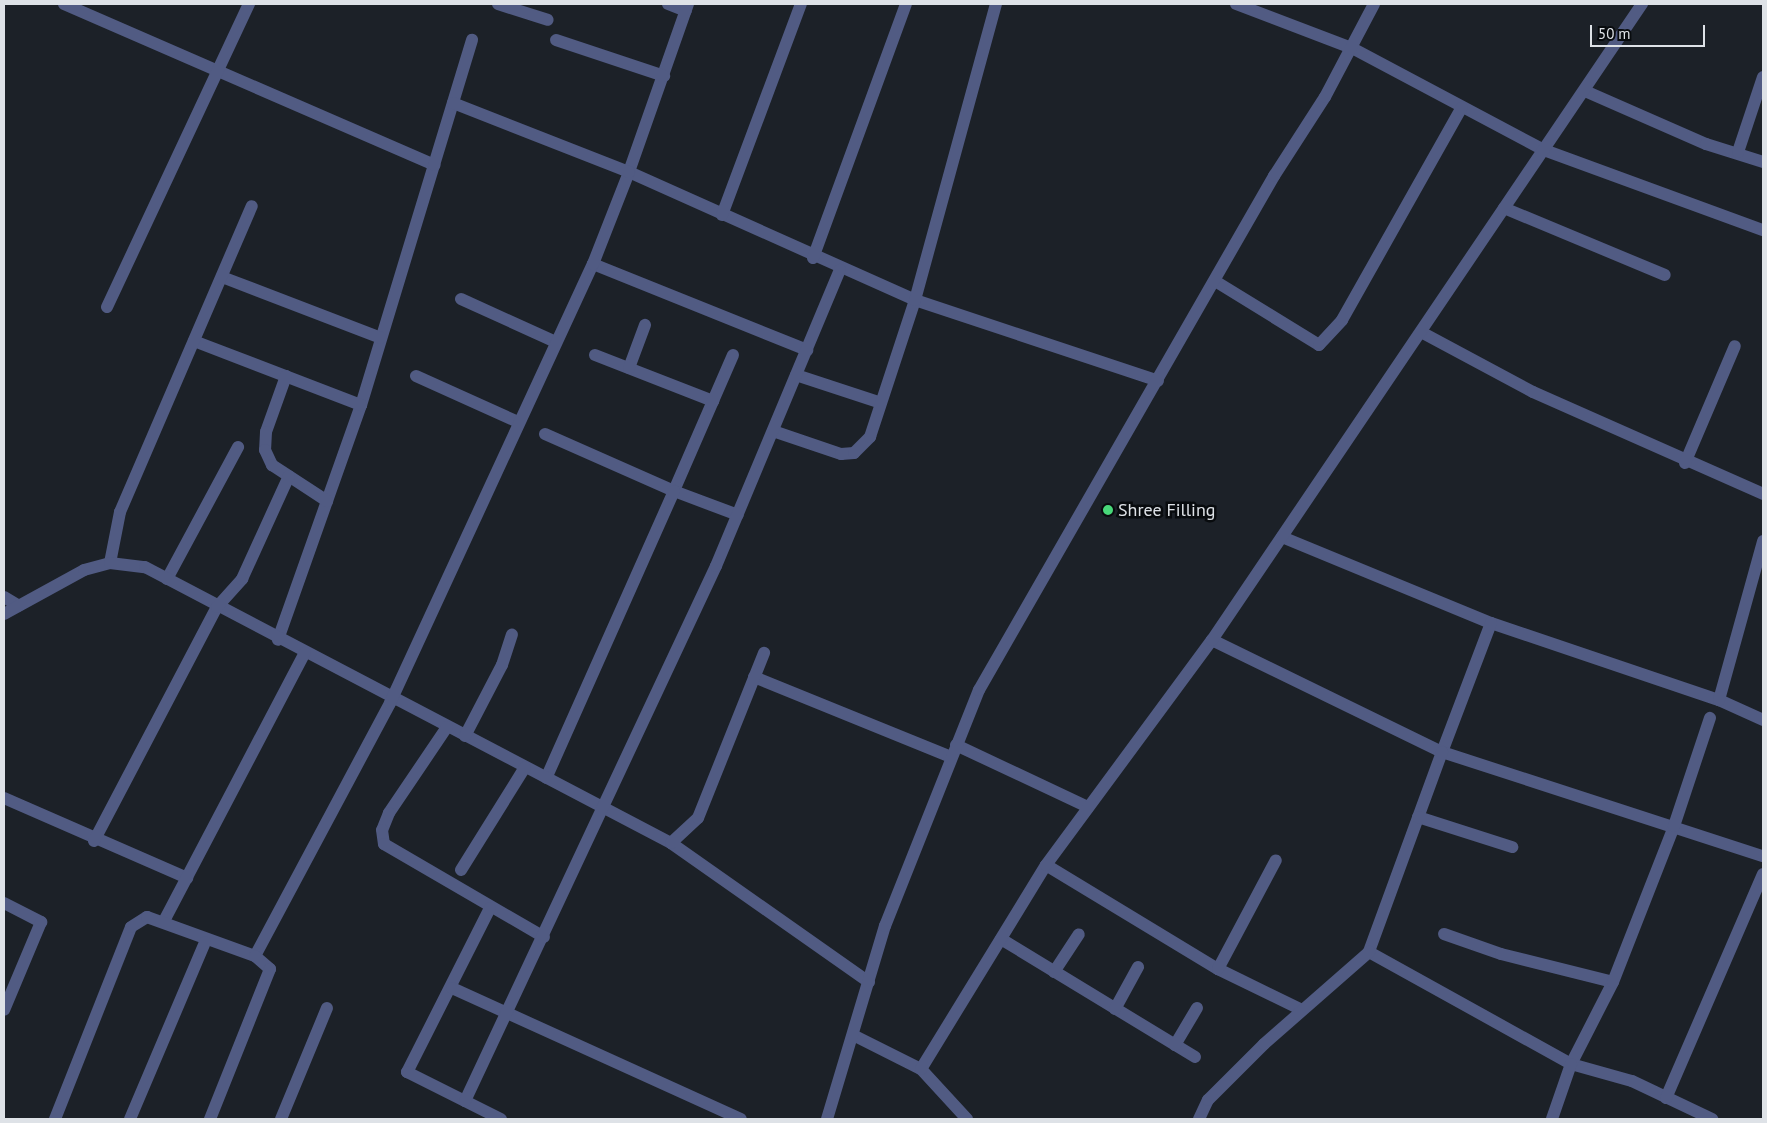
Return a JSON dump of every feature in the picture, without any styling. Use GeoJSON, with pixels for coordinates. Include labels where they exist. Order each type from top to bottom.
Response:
{"type":"FeatureCollection","features":[{"type":"Feature","properties":{"kind":"street"},"geometry":{"type":"LineString","coordinates":[[64,4],[434,165]]}},
{"type":"Feature","properties":{"kind":"street"},"geometry":{"type":"LineString","coordinates":[[107,307],[249,4]]}},
{"type":"Feature","properties":{"kind":"street"},"geometry":{"type":"LineString","coordinates":[[498,4],[548,20]]}},
{"type":"Feature","properties":{"kind":"street"},"geometry":{"type":"LineString","coordinates":[[255,956],[393,694],[593,264],[629,172],[687,7],[668,4]]}},
{"type":"Feature","properties":{"kind":"street"},"geometry":{"type":"LineString","coordinates":[[722,215],[801,4]]}},
{"type":"Feature","properties":{"kind":"street"},"geometry":{"type":"LineString","coordinates":[[813,258],[906,4]]}},
{"type":"Feature","properties":{"kind":"street"},"geometry":{"type":"LineString","coordinates":[[773,431],[841,454],[854,453],[870,437],[914,300],[996,4]]}},
{"type":"Feature","properties":{"kind":"street"},"geometry":{"type":"LineString","coordinates":[[1236,4],[1352,48],[1544,150],[1763,230]]}},
{"type":"Feature","properties":{"kind":"street"},"geometry":{"type":"LineString","coordinates":[[827,1119],[886,926],[953,751],[979,690],[1352,48],[1374,4]]}},
{"type":"Feature","properties":{"kind":"street"},"geometry":{"type":"LineString","coordinates":[[921,1069],[1046,865],[1212,640],[1585,91],[1642,4]]}},
{"type":"Feature","properties":{"kind":"street"},"geometry":{"type":"LineString","coordinates":[[278,640],[362,405],[472,40]]}},
{"type":"Feature","properties":{"kind":"street"},"geometry":{"type":"LineString","coordinates":[[556,40],[664,76]]}},
{"type":"Feature","properties":{"kind":"street"},"geometry":{"type":"LineString","coordinates":[[1738,152],[1763,77]]}},
{"type":"Feature","properties":{"kind":"street"},"geometry":{"type":"LineString","coordinates":[[1585,91],[1706,144],[1738,152],[1763,162]]}},
{"type":"Feature","properties":{"kind":"street"},"geometry":{"type":"LineString","coordinates":[[453,103],[629,172],[813,258],[914,300],[1158,381]]}},
{"type":"Feature","properties":{"kind":"street"},"geometry":{"type":"LineString","coordinates":[[1215,281],[1319,345],[1346,313],[1462,106]]}},
{"type":"Feature","properties":{"kind":"street"},"geometry":{"type":"LineString","coordinates":[[110,563],[120,512],[252,206]]}},
{"type":"Feature","properties":{"kind":"street"},"geometry":{"type":"LineString","coordinates":[[1504,208],[1665,275]]}},
{"type":"Feature","properties":{"kind":"street"},"geometry":{"type":"LineString","coordinates":[[593,264],[807,350]]}},
{"type":"Feature","properties":{"kind":"street"},"geometry":{"type":"LineString","coordinates":[[465,1101],[509,1015],[738,515],[840,270]]}},
{"type":"Feature","properties":{"kind":"street"},"geometry":{"type":"LineString","coordinates":[[222,277],[381,338]]}},
{"type":"Feature","properties":{"kind":"street"},"geometry":{"type":"LineString","coordinates":[[461,299],[556,342]]}},
{"type":"Feature","properties":{"kind":"street"},"geometry":{"type":"LineString","coordinates":[[629,368],[645,325]]}},
{"type":"Feature","properties":{"kind":"street"},"geometry":{"type":"LineString","coordinates":[[1421,332],[1533,392],[1685,463],[1763,494]]}},
{"type":"Feature","properties":{"kind":"street"},"geometry":{"type":"LineString","coordinates":[[194,341],[362,405]]}},
{"type":"Feature","properties":{"kind":"street"},"geometry":{"type":"LineString","coordinates":[[1685,463],[1735,346]]}},
{"type":"Feature","properties":{"kind":"street"},"geometry":{"type":"LineString","coordinates":[[595,355],[713,401]]}},
{"type":"Feature","properties":{"kind":"street"},"geometry":{"type":"LineString","coordinates":[[546,778],[733,356]]}},
{"type":"Feature","properties":{"kind":"street"},"geometry":{"type":"LineString","coordinates":[[286,376],[266,432],[265,450],[272,465],[327,502]]}},
{"type":"Feature","properties":{"kind":"street"},"geometry":{"type":"LineString","coordinates":[[416,376],[518,422]]}},
{"type":"Feature","properties":{"kind":"street"},"geometry":{"type":"LineString","coordinates":[[796,376],[881,403]]}},
{"type":"Feature","properties":{"kind":"street"},"geometry":{"type":"LineString","coordinates":[[545,434],[674,492],[738,515]]}},
{"type":"Feature","properties":{"kind":"street"},"geometry":{"type":"LineString","coordinates":[[167,579],[238,447]]}},
{"type":"Feature","properties":{"kind":"street"},"geometry":{"type":"LineString","coordinates":[[94,841],[217,606],[242,579],[289,476]]}},
{"type":"Feature","properties":{"kind":"street"},"geometry":{"type":"LineString","coordinates":[[1282,537],[1491,623],[1719,700],[1763,720]]}},
{"type":"Feature","properties":{"kind":"street"},"geometry":{"type":"LineString","coordinates":[[1719,700],[1763,541]]}},
{"type":"Feature","properties":{"kind":"street"},"geometry":{"type":"LineString","coordinates":[[4,614],[84,570],[110,563],[145,567],[278,640],[393,694],[447,727],[672,842],[869,982]]}},
{"type":"Feature","properties":{"kind":"street"},"geometry":{"type":"LineString","coordinates":[[4,597],[19,606]]}},
{"type":"Feature","properties":{"kind":"street"},"geometry":{"type":"LineString","coordinates":[[1199,1119],[1208,1100],[1300,1009],[1369,952],[1491,623]]}},
{"type":"Feature","properties":{"kind":"street"},"geometry":{"type":"LineString","coordinates":[[465,736],[502,665],[512,635]]}},
{"type":"Feature","properties":{"kind":"street"},"geometry":{"type":"LineString","coordinates":[[1212,640],[1442,752],[1763,856]]}},
{"type":"Feature","properties":{"kind":"street"},"geometry":{"type":"LineString","coordinates":[[164,921],[305,653]]}},
{"type":"Feature","properties":{"kind":"street"},"geometry":{"type":"LineString","coordinates":[[672,842],[698,818],[764,653]]}},
{"type":"Feature","properties":{"kind":"street"},"geometry":{"type":"LineString","coordinates":[[754,678],[953,751],[1088,807]]}},
{"type":"Feature","properties":{"kind":"street"},"geometry":{"type":"LineString","coordinates":[[1552,1119],[1571,1064],[1613,982],[1674,826],[1710,718]]}},
{"type":"Feature","properties":{"kind":"street"},"geometry":{"type":"LineString","coordinates":[[447,727],[389,813],[382,830],[384,844],[490,908],[544,937]]}},
{"type":"Feature","properties":{"kind":"street"},"geometry":{"type":"LineString","coordinates":[[461,870],[525,767]]}},
{"type":"Feature","properties":{"kind":"street"},"geometry":{"type":"LineString","coordinates":[[4,798],[94,841],[187,878]]}},
{"type":"Feature","properties":{"kind":"street"},"geometry":{"type":"LineString","coordinates":[[1418,817],[1512,847]]}},
{"type":"Feature","properties":{"kind":"street"},"geometry":{"type":"LineString","coordinates":[[1218,969],[1276,860]]}},
{"type":"Feature","properties":{"kind":"street"},"geometry":{"type":"LineString","coordinates":[[1046,865],[1218,969],[1300,1009]]}},
{"type":"Feature","properties":{"kind":"street"},"geometry":{"type":"LineString","coordinates":[[1666,1098],[1763,874]]}},
{"type":"Feature","properties":{"kind":"street"},"geometry":{"type":"LineString","coordinates":[[4,903],[41,922],[4,1010]]}},
{"type":"Feature","properties":{"kind":"street"},"geometry":{"type":"LineString","coordinates":[[490,908],[452,988],[407,1072],[501,1119]]}},
{"type":"Feature","properties":{"kind":"street"},"geometry":{"type":"LineString","coordinates":[[55,1119],[131,927],[147,918],[164,921],[205,942],[255,956],[270,969],[210,1119]]}},
{"type":"Feature","properties":{"kind":"street"},"geometry":{"type":"LineString","coordinates":[[1054,972],[1079,934]]}},
{"type":"Feature","properties":{"kind":"street"},"geometry":{"type":"LineString","coordinates":[[1444,934],[1501,954],[1613,982]]}},
{"type":"Feature","properties":{"kind":"street"},"geometry":{"type":"LineString","coordinates":[[1001,939],[1195,1057]]}},
{"type":"Feature","properties":{"kind":"street"},"geometry":{"type":"LineString","coordinates":[[130,1119],[205,942]]}},
{"type":"Feature","properties":{"kind":"street"},"geometry":{"type":"LineString","coordinates":[[1369,952],[1571,1064],[1632,1081],[1666,1098],[1691,1114],[1712,1119]]}},
{"type":"Feature","properties":{"kind":"street"},"geometry":{"type":"LineString","coordinates":[[1115,1009],[1138,966]]}},
{"type":"Feature","properties":{"kind":"street"},"geometry":{"type":"LineString","coordinates":[[452,988],[741,1119]]}},
{"type":"Feature","properties":{"kind":"street"},"geometry":{"type":"LineString","coordinates":[[281,1119],[327,1008]]}},
{"type":"Feature","properties":{"kind":"street"},"geometry":{"type":"LineString","coordinates":[[1175,1045],[1196,1008]]}},
{"type":"Feature","properties":{"kind":"street"},"geometry":{"type":"LineString","coordinates":[[853,1035],[921,1069],[964,1118]]}},
{"type":"Feature","properties":{"kind":"place","name":"Shree Filling"},"geometry":{"type":"Point","coordinates":[1108,510]}}]}
